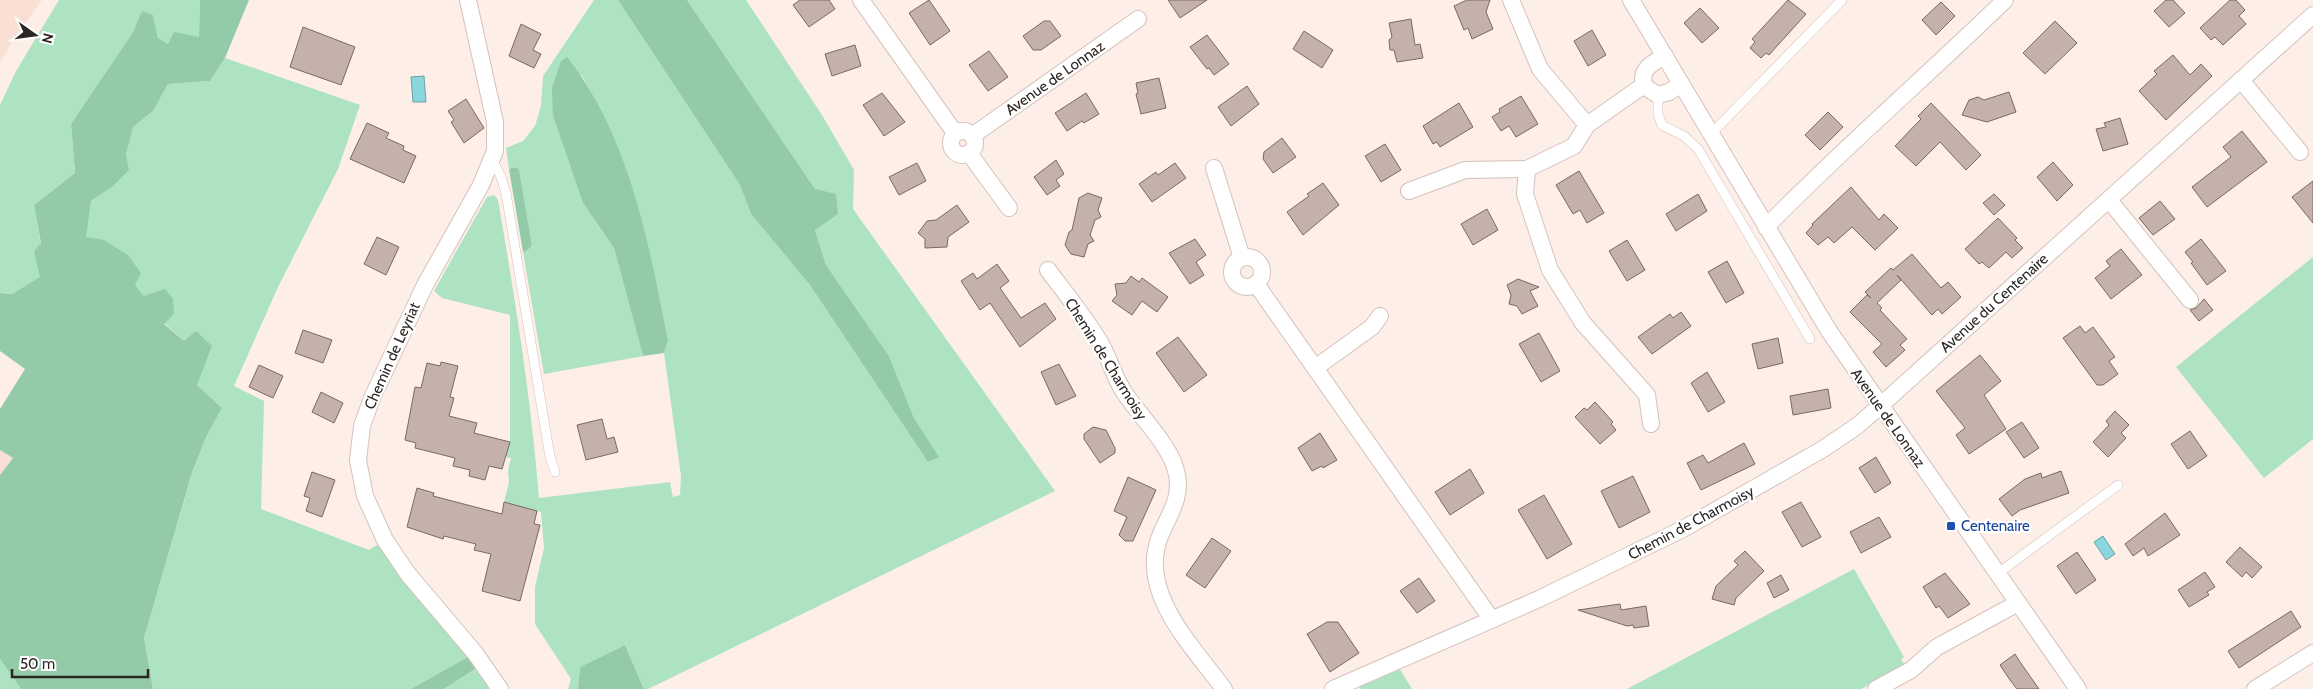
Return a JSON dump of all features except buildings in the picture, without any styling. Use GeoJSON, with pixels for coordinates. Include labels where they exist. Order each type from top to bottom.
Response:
{"type":"FeatureCollection","features":[{"type":"Feature","properties":{"kind":"street","name":"Chemin de Leyriat"},"geometry":{"type":"LineString","coordinates":[[468,0],[495,122],[496,142],[493,161],[425,285],[383,373],[362,426],[358,460],[365,496],[385,540],[420,590],[475,654],[500,689]]}},
{"type":"Feature","properties":{"kind":"street"},"geometry":{"type":"LineString","coordinates":[[861,0],[955,133]]}},
{"type":"Feature","properties":{"kind":"street"},"geometry":{"type":"LineString","coordinates":[[1511,0],[1540,69],[1587,125]]}},
{"type":"Feature","properties":{"kind":"street","name":"Avenue de Lonnaz"},"geometry":{"type":"LineString","coordinates":[[1631,0],[1829,331],[2078,689]]}},
{"type":"Feature","properties":{"kind":"street"},"geometry":{"type":"LineString","coordinates":[[1766,227],[1864,130],[1921,81],[2005,0]]}},
{"type":"Feature","properties":{"kind":"street","name":"Avenue du Centenaire"},"geometry":{"type":"LineString","coordinates":[[1880,406],[2313,15]]}},
{"type":"Feature","properties":{"kind":"street","name":"Avenue de Lonnaz"},"geometry":{"type":"LineString","coordinates":[[972,136],[1138,20]]}},
{"type":"Feature","properties":{"kind":"street"},"geometry":{"type":"LineString","coordinates":[[1664,56],[1646,68],[1643,77],[1644,85],[1649,91],[1658,95],[1682,84]]}},
{"type":"Feature","properties":{"kind":"street"},"geometry":{"type":"LineString","coordinates":[[2241,80],[2300,152]]}},
{"type":"Feature","properties":{"kind":"street"},"geometry":{"type":"LineString","coordinates":[[1409,191],[1465,170],[1528,169],[1574,146],[1587,125],[1644,85]]}},
{"type":"Feature","properties":{"kind":"street"},"geometry":{"type":"LineString","coordinates":[[955,133],[965,131],[972,136],[974,145],[969,153]]}},
{"type":"Feature","properties":{"kind":"street"},"geometry":{"type":"LineString","coordinates":[[955,133],[951,142],[954,152],[959,154],[969,153]]}},
{"type":"Feature","properties":{"kind":"street"},"geometry":{"type":"LineString","coordinates":[[969,153],[1009,208]]}},
{"type":"Feature","properties":{"kind":"street"},"geometry":{"type":"LineString","coordinates":[[1214,168],[1242,258]]}},
{"type":"Feature","properties":{"kind":"street"},"geometry":{"type":"LineString","coordinates":[[1528,169],[1525,194],[1550,270],[1583,323],[1647,395],[1651,424]]}},
{"type":"Feature","properties":{"kind":"street"},"geometry":{"type":"LineString","coordinates":[[2109,200],[2190,300]]}},
{"type":"Feature","properties":{"kind":"street"},"geometry":{"type":"LineString","coordinates":[[1242,258],[1252,258],[1260,265],[1262,275],[1256,284],[1246,287],[1241,286],[1234,280],[1232,270],[1234,265],[1242,258]]}},
{"type":"Feature","properties":{"kind":"street","name":"Chemin de Charmoisy"},"geometry":{"type":"LineString","coordinates":[[1048,270],[1091,329],[1125,394],[1174,463],[1178,486],[1177,498],[1158,543],[1155,561],[1156,580],[1161,598],[1170,614],[1224,689]]}},
{"type":"Feature","properties":{"kind":"street"},"geometry":{"type":"LineString","coordinates":[[1256,284],[1492,620]]}},
{"type":"Feature","properties":{"kind":"street"},"geometry":{"type":"LineString","coordinates":[[1315,368],[1372,327],[1380,316]]}},
{"type":"Feature","properties":{"kind":"street","name":"Chemin de Charmoisy"},"geometry":{"type":"LineString","coordinates":[[1333,689],[1492,620],[1620,561],[1716,512],[1840,438],[1880,406]]}},
{"type":"Feature","properties":{"kind":"street"},"geometry":{"type":"LineString","coordinates":[[1876,689],[1911,670],[1937,647],[2018,604]]}},
{"type":"Feature","properties":{"kind":"street"},"geometry":{"type":"LineString","coordinates":[[2255,689],[2313,654]]}},
{"type":"Feature","properties":{"kind":"lane"},"geometry":{"type":"LineString","coordinates":[[1711,134],[1842,0]]}},
{"type":"Feature","properties":{"kind":"lane"},"geometry":{"type":"LineString","coordinates":[[1658,95],[1658,114],[1662,125],[1684,136],[1698,150],[1810,339]]}},
{"type":"Feature","properties":{"kind":"lane"},"geometry":{"type":"LineString","coordinates":[[493,161],[501,176],[506,193],[550,457],[555,472]]}},
{"type":"Feature","properties":{"kind":"lane"},"geometry":{"type":"LineString","coordinates":[[1998,574],[2118,485]]}},
{"type":"Feature","properties":{"kind":"shaded area"},"geometry":{"type":"Polygon","coordinates":[[[0,0],[42,0],[12,42],[0,63],[0,0]]]}},
{"type":"Feature","properties":{"kind":"shaded area"},"geometry":{"type":"Polygon","coordinates":[[[0,450],[13,458],[0,475],[0,450]]]}},
{"type":"Feature","properties":{"kind":"green space"},"geometry":{"type":"Polygon","coordinates":[[[59,0],[200,0],[199,37],[168,45],[158,38],[153,15],[142,12],[133,32],[71,124],[75,173],[34,205],[41,244],[34,251],[41,277],[12,294],[0,293],[0,105],[16,71],[59,0]]]}},
{"type":"Feature","properties":{"kind":"green space"},"geometry":{"type":"Polygon","coordinates":[[[200,0],[249,0],[225,58],[210,81],[168,84],[153,111],[133,127],[126,155],[129,170],[112,187],[91,201],[86,237],[104,240],[128,255],[141,273],[135,285],[144,296],[165,289],[173,299],[174,314],[164,324],[184,341],[196,331],[212,346],[197,385],[222,408],[206,437],[192,473],[144,638],[153,689],[21,689],[0,659],[0,475],[13,458],[0,450],[0,409],[25,369],[0,351],[0,293],[12,294],[40,277],[34,251],[41,243],[34,205],[75,173],[71,124],[133,32],[142,11],[153,15],[158,38],[168,44],[174,32],[199,37],[200,0]]]}},
{"type":"Feature","properties":{"kind":"green space"},"geometry":{"type":"Polygon","coordinates":[[[594,0],[618,0],[740,185],[751,214],[810,285],[928,462],[938,456],[914,418],[889,356],[826,265],[815,230],[815,189],[687,0],[746,0],[822,115],[854,170],[853,209],[1055,491],[648,689],[644,689],[625,645],[580,667],[578,689],[568,689],[571,679],[535,624],[535,587],[544,548],[541,512],[504,502],[509,482],[508,470],[511,458],[506,457],[510,442],[510,315],[442,298],[434,291],[487,197],[494,195],[498,200],[522,348],[539,498],[670,482],[673,497],[680,495],[681,476],[664,353],[668,340],[654,271],[625,170],[598,105],[581,74],[583,203],[614,248],[643,356],[544,374],[523,252],[532,245],[519,169],[514,167],[509,169],[506,148],[523,141],[535,126],[541,106],[543,76],[594,0]]]}},
{"type":"Feature","properties":{"kind":"green space"},"geometry":{"type":"Polygon","coordinates":[[[618,0],[687,0],[815,189],[836,194],[838,214],[815,230],[826,265],[889,356],[914,418],[939,457],[928,462],[810,285],[751,214],[740,185],[618,0]]]}},
{"type":"Feature","properties":{"kind":"green space"},"geometry":{"type":"Polygon","coordinates":[[[567,57],[588,87],[606,120],[634,192],[653,267],[668,340],[664,353],[643,356],[614,248],[583,203],[553,115],[552,88],[561,61],[567,57]]]}},
{"type":"Feature","properties":{"kind":"green space"},"geometry":{"type":"Polygon","coordinates":[[[225,58],[360,105],[338,169],[278,287],[234,386],[264,401],[261,509],[369,550],[385,540],[475,653],[411,689],[153,689],[144,638],[192,474],[206,437],[222,408],[197,385],[184,341],[164,323],[174,314],[144,296],[135,285],[85,238],[91,201],[112,187],[126,155],[133,127],[153,111],[168,84],[210,81],[225,58]]]}},
{"type":"Feature","properties":{"kind":"green space"},"geometry":{"type":"Polygon","coordinates":[[[514,167],[519,169],[532,245],[523,252],[509,169],[514,167]]]}},
{"type":"Feature","properties":{"kind":"green space"},"geometry":{"type":"Polygon","coordinates":[[[2313,257],[2313,439],[2264,478],[2176,367],[2313,257]]]}},
{"type":"Feature","properties":{"kind":"green space"},"geometry":{"type":"Polygon","coordinates":[[[1854,569],[1904,657],[1901,659],[1905,666],[1861,689],[1627,689],[1854,569]]]}},
{"type":"Feature","properties":{"kind":"green space"},"geometry":{"type":"Polygon","coordinates":[[[625,645],[644,689],[578,689],[580,667],[625,645]]]}},
{"type":"Feature","properties":{"kind":"green space"},"geometry":{"type":"Polygon","coordinates":[[[475,653],[483,664],[444,689],[411,689],[475,653]]]}},
{"type":"Feature","properties":{"kind":"green space"},"geometry":{"type":"Polygon","coordinates":[[[0,659],[21,689],[0,689],[0,659]]]}},
{"type":"Feature","properties":{"kind":"green space"},"geometry":{"type":"Polygon","coordinates":[[[1398,666],[1412,689],[1361,689],[1357,683],[1398,666]]]}},
{"type":"Feature","properties":{"kind":"green space"},"geometry":{"type":"Polygon","coordinates":[[[477,668],[492,689],[444,689],[477,668]]]}},
{"type":"Feature","properties":{"kind":"water"},"geometry":{"type":"Polygon","coordinates":[[[424,76],[426,102],[413,102],[411,77],[424,76]]]}},
{"type":"Feature","properties":{"kind":"water"},"geometry":{"type":"Polygon","coordinates":[[[2103,536],[2115,554],[2106,560],[2094,542],[2103,536]]]}},
{"type":"Feature","properties":{"kind":"place","name":"Centenaire"},"geometry":{"type":"Point","coordinates":[1951,526]}}]}
